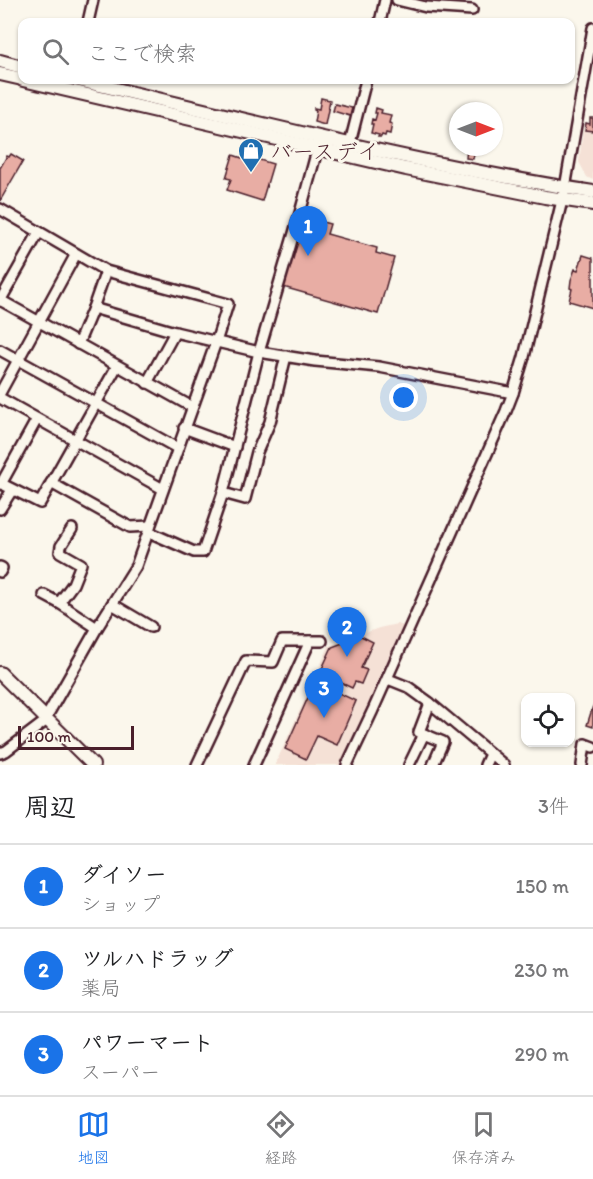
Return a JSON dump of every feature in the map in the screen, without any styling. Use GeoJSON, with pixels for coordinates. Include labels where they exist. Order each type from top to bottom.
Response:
{"type":"FeatureCollection","features":[{"type":"Feature","properties":{"kind":"main road"},"geometry":{"type":"LineString","coordinates":[[0,62],[18,66]]}},
{"type":"Feature","properties":{"kind":"main road"},"geometry":{"type":"LineString","coordinates":[[0,74],[18,79]]}},
{"type":"Feature","properties":{"kind":"main road"},"geometry":{"type":"LineString","coordinates":[[80,84],[319,142],[406,169],[563,194],[593,192]]}},
{"type":"Feature","properties":{"kind":"main road"},"geometry":{"type":"LineString","coordinates":[[319,142],[350,143],[563,194],[593,204]]}},
{"type":"Feature","properties":{"kind":"main road"},"geometry":{"type":"LineString","coordinates":[[0,673],[93,765]]}},
{"type":"Feature","properties":{"kind":"street"},"geometry":{"type":"LineString","coordinates":[[89,18],[93,0]]}},
{"type":"Feature","properties":{"kind":"street"},"geometry":{"type":"LineString","coordinates":[[381,18],[385,0]]}},
{"type":"Feature","properties":{"kind":"street"},"geometry":{"type":"LineString","coordinates":[[397,0],[426,7],[472,10]]}},
{"type":"Feature","properties":{"kind":"street"},"geometry":{"type":"LineString","coordinates":[[347,765],[388,678],[513,393],[524,357],[563,194],[593,28]]}},
{"type":"Feature","properties":{"kind":"street"},"geometry":{"type":"LineString","coordinates":[[350,143],[365,84]]}},
{"type":"Feature","properties":{"kind":"street"},"geometry":{"type":"LineString","coordinates":[[51,483],[130,527],[149,529],[194,552],[203,552],[223,493],[259,352],[319,142]]}},
{"type":"Feature","properties":{"kind":"street"},"geometry":{"type":"LineString","coordinates":[[0,210],[106,271],[228,304],[136,566],[97,628],[43,723],[0,753]]}},
{"type":"Feature","properties":{"kind":"street"},"geometry":{"type":"LineString","coordinates":[[39,232],[0,300],[192,407]]}},
{"type":"Feature","properties":{"kind":"street"},"geometry":{"type":"LineString","coordinates":[[0,393],[76,255]]}},
{"type":"Feature","properties":{"kind":"street"},"geometry":{"type":"LineString","coordinates":[[78,344],[106,271]]}},
{"type":"Feature","properties":{"kind":"street"},"geometry":{"type":"LineString","coordinates":[[93,308],[175,332],[259,352],[315,361],[379,367],[513,393]]}},
{"type":"Feature","properties":{"kind":"street"},"geometry":{"type":"LineString","coordinates":[[147,382],[175,332]]}},
{"type":"Feature","properties":{"kind":"street"},"geometry":{"type":"LineString","coordinates":[[0,350],[177,448]]}},
{"type":"Feature","properties":{"kind":"street"},"geometry":{"type":"LineString","coordinates":[[223,493],[244,499],[257,452],[270,422],[286,356]]}},
{"type":"Feature","properties":{"kind":"street"},"geometry":{"type":"LineString","coordinates":[[37,419],[1,484],[40,503],[117,366]]}},
{"type":"Feature","properties":{"kind":"street"},"geometry":{"type":"LineString","coordinates":[[0,398],[163,489]]}},
{"type":"Feature","properties":{"kind":"street"},"geometry":{"type":"LineString","coordinates":[[184,428],[235,447]]}},
{"type":"Feature","properties":{"kind":"street"},"geometry":{"type":"LineString","coordinates":[[0,509],[12,490]]}},
{"type":"Feature","properties":{"kind":"street"},"geometry":{"type":"LineString","coordinates":[[59,603],[73,584],[81,564],[60,552],[61,546],[72,529]]}},
{"type":"Feature","properties":{"kind":"street"},"geometry":{"type":"LineString","coordinates":[[0,567],[2,568],[0,572]]}},
{"type":"Feature","properties":{"kind":"street"},"geometry":{"type":"LineString","coordinates":[[44,595],[97,628]]}},
{"type":"Feature","properties":{"kind":"street"},"geometry":{"type":"LineString","coordinates":[[112,604],[151,627]]}},
{"type":"Feature","properties":{"kind":"street"},"geometry":{"type":"LineString","coordinates":[[197,765],[246,661],[273,662],[282,640],[322,641]]}},
{"type":"Feature","properties":{"kind":"street"},"geometry":{"type":"LineString","coordinates":[[254,765],[310,641]]}},
{"type":"Feature","properties":{"kind":"street"},"geometry":{"type":"LineString","coordinates":[[388,678],[408,687],[430,703],[504,765]]}},
{"type":"Feature","properties":{"kind":"street"},"geometry":{"type":"LineString","coordinates":[[430,703],[419,732],[443,742],[433,765]]}},
{"type":"Feature","properties":{"kind":"street"},"geometry":{"type":"LineString","coordinates":[[409,765],[424,734]]}},
{"type":"Feature","properties":{"kind":"street"},"geometry":{"type":"LineString","coordinates":[[582,765],[585,744],[593,747]]}},
{"type":"Feature","properties":{"kind":"street"},"geometry":{"type":"LineString","coordinates":[[485,765],[490,754]]}},
{"type":"Feature","properties":{"kind":"shaded area"},"geometry":{"type":"Polygon","coordinates":[[[583,130],[593,131],[593,180],[587,177],[579,162],[583,130]]]}},
{"type":"Feature","properties":{"kind":"shaded area"},"geometry":{"type":"Polygon","coordinates":[[[397,624],[404,626],[373,698],[369,697],[372,699],[340,765],[275,765],[329,646],[397,624]]]}},
{"type":"Feature","properties":{"kind":"building"},"geometry":{"type":"Polygon","coordinates":[[[321,98],[330,100],[325,125],[314,122],[316,111],[314,108],[319,109],[321,98]]]}},
{"type":"Feature","properties":{"kind":"building"},"geometry":{"type":"Polygon","coordinates":[[[335,104],[352,108],[350,116],[333,111],[335,104]]]}},
{"type":"Feature","properties":{"kind":"building"},"geometry":{"type":"Polygon","coordinates":[[[376,108],[382,110],[381,113],[391,115],[390,134],[386,133],[385,136],[378,137],[379,135],[371,133],[372,119],[375,120],[377,113],[375,113],[376,108]]]}},
{"type":"Feature","properties":{"kind":"building"},"geometry":{"type":"Polygon","coordinates":[[[590,118],[593,118],[593,131],[585,130],[586,123],[590,124],[590,118]]]}},
{"type":"Feature","properties":{"kind":"building"},"geometry":{"type":"Polygon","coordinates":[[[11,154],[23,161],[0,201],[0,168],[7,156],[11,154]]]}},
{"type":"Feature","properties":{"kind":"building"},"geometry":{"type":"Polygon","coordinates":[[[233,155],[245,159],[246,156],[273,164],[262,201],[227,190],[231,179],[226,178],[233,155]]]}},
{"type":"Feature","properties":{"kind":"building"},"geometry":{"type":"Polygon","coordinates":[[[303,217],[330,224],[327,234],[377,248],[376,253],[394,258],[378,314],[283,287],[303,217]]]}},
{"type":"Feature","properties":{"kind":"building"},"geometry":{"type":"Polygon","coordinates":[[[583,255],[593,258],[593,308],[569,301],[572,289],[570,288],[571,280],[575,269],[578,270],[583,255]]]}},
{"type":"Feature","properties":{"kind":"building"},"geometry":{"type":"Polygon","coordinates":[[[361,636],[373,642],[361,668],[367,670],[361,684],[355,682],[352,688],[320,673],[332,647],[361,636]]]}},
{"type":"Feature","properties":{"kind":"building"},"geometry":{"type":"Polygon","coordinates":[[[315,682],[356,701],[337,745],[317,736],[306,759],[285,749],[315,682]]]}},
{"type":"Feature","properties":{"kind":"building"},"geometry":{"type":"Polygon","coordinates":[[[593,706],[593,727],[587,725],[593,706]]]}},
{"type":"Feature","properties":{"kind":"place","name":"バースデイ"},"geometry":{"type":"Point","coordinates":[251,174]}},
{"type":"Feature","properties":{"kind":"place","name":"ダイソー"},"geometry":{"type":"Point","coordinates":[308,256]}},
{"type":"Feature","properties":{"kind":"place","name":"ツルハドラッグ"},"geometry":{"type":"Point","coordinates":[347,657]}},
{"type":"Feature","properties":{"kind":"place","name":"パワーマート"},"geometry":{"type":"Point","coordinates":[324,718]}}]}
